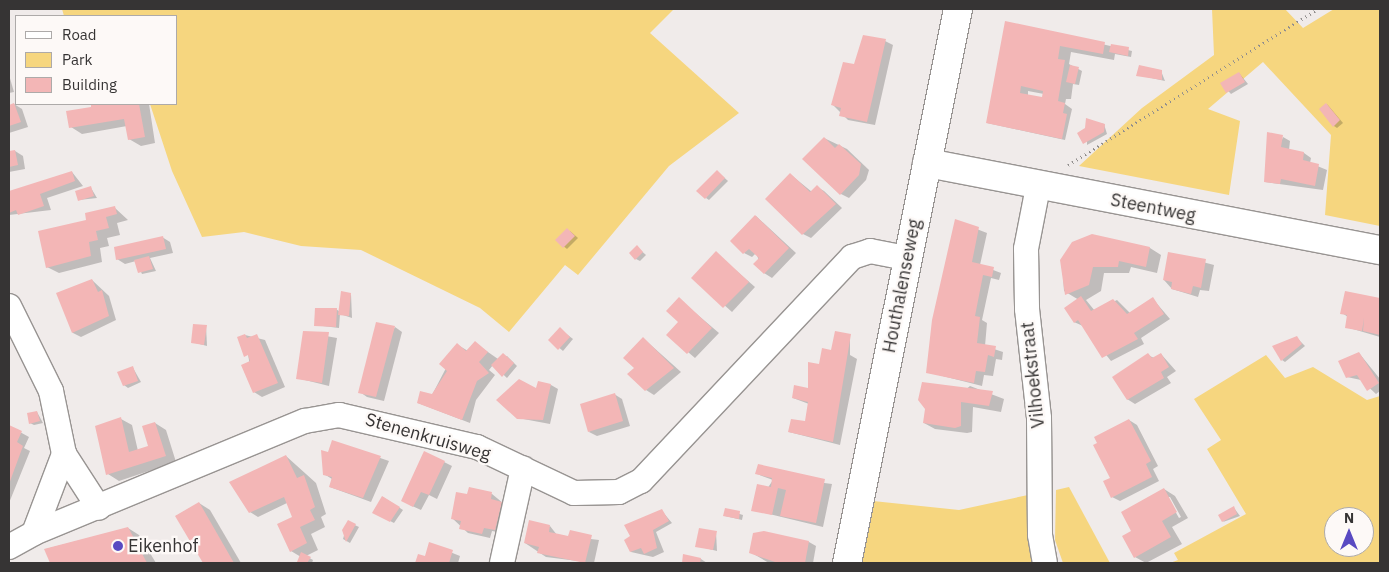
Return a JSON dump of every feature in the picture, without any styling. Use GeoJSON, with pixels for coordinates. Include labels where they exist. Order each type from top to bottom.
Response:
{"type":"FeatureCollection","features":[{"type":"Feature","properties":{"kind":"street","name":"Houthalenseweg"},"geometry":{"type":"LineString","coordinates":[[847,563],[958,9]]}},
{"type":"Feature","properties":{"kind":"street","name":"Steentweg"},"geometry":{"type":"LineString","coordinates":[[927,163],[1046,188],[1380,250]]}},
{"type":"Feature","properties":{"kind":"street","name":"Vilhoekstraat"},"geometry":{"type":"LineString","coordinates":[[1046,188],[1026,249],[1027,309],[1039,418],[1040,535],[1046,563]]}},
{"type":"Feature","properties":{"kind":"street","name":"Stenenkruisweg"},"geometry":{"type":"LineString","coordinates":[[9,547],[34,533],[99,508],[305,422],[339,415],[477,447],[574,493],[619,492],[642,481],[852,257],[870,251],[907,258]]}},
{"type":"Feature","properties":{"kind":"street"},"geometry":{"type":"LineString","coordinates":[[9,306],[50,391],[64,454],[99,508]]}},
{"type":"Feature","properties":{"kind":"street"},"geometry":{"type":"LineString","coordinates":[[34,533],[64,454]]}},
{"type":"Feature","properties":{"kind":"street"},"geometry":{"type":"LineString","coordinates":[[502,563],[523,468]]}},
{"type":"Feature","properties":{"kind":"path"},"geometry":{"type":"LineString","coordinates":[[1046,188],[1064,168],[1318,9]]}},
{"type":"Feature","properties":{"kind":"green space"},"geometry":{"type":"Polygon","coordinates":[[[62,9],[674,9],[650,33],[739,113],[669,166],[578,275],[565,265],[509,332],[480,308],[361,250],[301,246],[244,232],[202,237],[172,171],[150,105],[178,105],[178,15],[64,15],[62,9]]]}},
{"type":"Feature","properties":{"kind":"green space"},"geometry":{"type":"Polygon","coordinates":[[[1212,9],[1285,9],[1303,28],[1334,9],[1380,9],[1380,226],[1325,215],[1331,135],[1263,62],[1208,109],[1240,121],[1229,195],[1079,166],[1142,108],[1214,55],[1212,9]]]}},
{"type":"Feature","properties":{"kind":"green space"},"geometry":{"type":"Polygon","coordinates":[[[1266,355],[1285,378],[1313,367],[1367,400],[1380,396],[1380,563],[1170,563],[1178,560],[1174,553],[1246,514],[1207,449],[1221,440],[1194,399],[1266,355]]]}},
{"type":"Feature","properties":{"kind":"green space"},"geometry":{"type":"Polygon","coordinates":[[[1069,487],[1110,563],[1063,563],[1055,540],[1056,490],[1069,487]]]}},
{"type":"Feature","properties":{"kind":"green space"},"geometry":{"type":"Polygon","coordinates":[[[1028,495],[1035,563],[861,563],[873,501],[959,510],[1028,495]]]}},
{"type":"Feature","properties":{"kind":"building"},"geometry":{"type":"Polygon","coordinates":[[[1005,21],[1105,42],[1103,54],[1060,46],[1058,59],[1065,60],[1058,101],[1065,103],[1063,113],[1067,114],[1062,139],[986,123],[1005,21]],[[1021,86],[1020,93],[1042,97],[1043,91],[1021,86]]]}},
{"type":"Feature","properties":{"kind":"building"},"geometry":{"type":"Polygon","coordinates":[[[863,35],[886,39],[867,122],[839,116],[841,108],[831,105],[843,62],[854,64],[863,35]]]}},
{"type":"Feature","properties":{"kind":"building"},"geometry":{"type":"Polygon","coordinates":[[[1111,44],[1129,47],[1128,56],[1109,52],[1111,44]]]}},
{"type":"Feature","properties":{"kind":"building"},"geometry":{"type":"Polygon","coordinates":[[[1070,65],[1079,67],[1075,84],[1066,82],[1070,65]]]}},
{"type":"Feature","properties":{"kind":"building"},"geometry":{"type":"Polygon","coordinates":[[[1139,65],[1162,70],[1162,80],[1136,76],[1139,65]]]}},
{"type":"Feature","properties":{"kind":"building"},"geometry":{"type":"Polygon","coordinates":[[[1239,72],[1245,82],[1226,93],[1220,83],[1239,72]]]}},
{"type":"Feature","properties":{"kind":"building"},"geometry":{"type":"Polygon","coordinates":[[[14,103],[21,122],[9,126],[9,105],[14,103]]]}},
{"type":"Feature","properties":{"kind":"building"},"geometry":{"type":"Polygon","coordinates":[[[1326,103],[1340,120],[1333,127],[1319,109],[1326,103]]]}},
{"type":"Feature","properties":{"kind":"building"},"geometry":{"type":"Polygon","coordinates":[[[91,105],[139,105],[145,137],[128,140],[124,119],[69,128],[66,111],[91,107],[91,105]]]}},
{"type":"Feature","properties":{"kind":"building"},"geometry":{"type":"Polygon","coordinates":[[[1086,118],[1105,124],[1104,132],[1083,144],[1077,133],[1085,128],[1086,118]]]}},
{"type":"Feature","properties":{"kind":"building"},"geometry":{"type":"Polygon","coordinates":[[[1267,132],[1283,135],[1281,147],[1304,152],[1303,160],[1319,164],[1315,186],[1281,179],[1280,184],[1264,182],[1267,132]]]}},
{"type":"Feature","properties":{"kind":"building"},"geometry":{"type":"Polygon","coordinates":[[[824,137],[835,148],[839,144],[861,164],[859,175],[840,195],[802,159],[824,137]]]}},
{"type":"Feature","properties":{"kind":"building"},"geometry":{"type":"Polygon","coordinates":[[[15,150],[18,165],[9,167],[9,151],[15,150]]]}},
{"type":"Feature","properties":{"kind":"building"},"geometry":{"type":"Polygon","coordinates":[[[717,170],[725,178],[705,199],[696,191],[717,170]]]}},
{"type":"Feature","properties":{"kind":"building"},"geometry":{"type":"Polygon","coordinates":[[[72,171],[75,181],[40,194],[44,206],[18,215],[16,210],[9,213],[9,191],[72,171]]]}},
{"type":"Feature","properties":{"kind":"building"},"geometry":{"type":"Polygon","coordinates":[[[790,173],[810,192],[817,185],[836,204],[802,235],[765,199],[790,173]]]}},
{"type":"Feature","properties":{"kind":"building"},"geometry":{"type":"Polygon","coordinates":[[[91,186],[94,196],[78,201],[75,191],[91,186]]]}},
{"type":"Feature","properties":{"kind":"building"},"geometry":{"type":"Polygon","coordinates":[[[115,206],[117,214],[106,217],[109,228],[96,231],[98,240],[89,242],[91,256],[46,268],[38,231],[86,220],[85,213],[115,206]]]}},
{"type":"Feature","properties":{"kind":"building"},"geometry":{"type":"Polygon","coordinates":[[[755,215],[789,248],[764,274],[753,264],[759,258],[749,249],[743,254],[730,241],[755,215]]]}},
{"type":"Feature","properties":{"kind":"building"},"geometry":{"type":"Polygon","coordinates":[[[955,219],[979,227],[972,262],[994,267],[992,277],[983,275],[975,316],[980,317],[977,343],[996,346],[994,357],[988,355],[985,372],[976,371],[974,383],[926,373],[932,320],[955,219]]]}},
{"type":"Feature","properties":{"kind":"building"},"geometry":{"type":"Polygon","coordinates":[[[567,228],[575,236],[563,248],[555,240],[567,228]]]}},
{"type":"Feature","properties":{"kind":"building"},"geometry":{"type":"Polygon","coordinates":[[[1092,234],[1150,247],[1146,267],[1119,261],[1118,267],[1093,267],[1089,285],[1065,295],[1060,260],[1072,242],[1092,234]]]}},
{"type":"Feature","properties":{"kind":"building"},"geometry":{"type":"Polygon","coordinates":[[[163,236],[166,249],[116,260],[114,247],[163,236]]]}},
{"type":"Feature","properties":{"kind":"building"},"geometry":{"type":"Polygon","coordinates":[[[637,245],[643,252],[635,260],[629,253],[637,245]]]}},
{"type":"Feature","properties":{"kind":"building"},"geometry":{"type":"Polygon","coordinates":[[[716,251],[749,282],[723,308],[691,278],[716,251]]]}},
{"type":"Feature","properties":{"kind":"building"},"geometry":{"type":"Polygon","coordinates":[[[1168,252],[1206,259],[1201,288],[1193,286],[1191,294],[1171,289],[1172,282],[1163,280],[1168,252]]]}},
{"type":"Feature","properties":{"kind":"building"},"geometry":{"type":"Polygon","coordinates":[[[149,256],[153,269],[138,273],[134,260],[149,256]]]}},
{"type":"Feature","properties":{"kind":"building"},"geometry":{"type":"Polygon","coordinates":[[[92,279],[98,292],[102,290],[109,316],[72,333],[56,293],[92,279]]]}},
{"type":"Feature","properties":{"kind":"building"},"geometry":{"type":"Polygon","coordinates":[[[341,291],[351,293],[349,316],[338,315],[341,291]]]}},
{"type":"Feature","properties":{"kind":"building"},"geometry":{"type":"Polygon","coordinates":[[[1345,291],[1380,298],[1380,335],[1363,331],[1364,318],[1362,331],[1345,328],[1347,315],[1340,314],[1345,291]]]}},
{"type":"Feature","properties":{"kind":"building"},"geometry":{"type":"Polygon","coordinates":[[[1081,296],[1091,311],[1113,299],[1127,314],[1153,297],[1164,314],[1134,333],[1138,339],[1102,358],[1078,320],[1074,323],[1064,308],[1081,296]]]}},
{"type":"Feature","properties":{"kind":"building"},"geometry":{"type":"Polygon","coordinates":[[[679,297],[712,328],[687,354],[666,335],[678,322],[666,311],[679,297]]]}},
{"type":"Feature","properties":{"kind":"building"},"geometry":{"type":"Polygon","coordinates":[[[315,308],[337,308],[336,327],[314,326],[315,308]]]}},
{"type":"Feature","properties":{"kind":"building"},"geometry":{"type":"Polygon","coordinates":[[[376,322],[395,326],[376,397],[358,393],[376,322]]]}},
{"type":"Feature","properties":{"kind":"building"},"geometry":{"type":"Polygon","coordinates":[[[193,324],[207,325],[204,345],[191,343],[193,324]]]}},
{"type":"Feature","properties":{"kind":"building"},"geometry":{"type":"Polygon","coordinates":[[[560,327],[570,337],[558,350],[548,340],[560,327]]]}},
{"type":"Feature","properties":{"kind":"building"},"geometry":{"type":"Polygon","coordinates":[[[303,331],[329,332],[322,383],[296,379],[303,331]]]}},
{"type":"Feature","properties":{"kind":"building"},"geometry":{"type":"Polygon","coordinates":[[[835,331],[851,334],[833,442],[788,432],[791,419],[805,421],[808,402],[792,398],[794,385],[808,388],[808,362],[819,364],[822,348],[831,350],[835,331]]]}},
{"type":"Feature","properties":{"kind":"building"},"geometry":{"type":"Polygon","coordinates":[[[245,334],[247,338],[257,334],[278,383],[253,393],[241,365],[250,361],[248,355],[244,357],[237,337],[245,334]]]}},
{"type":"Feature","properties":{"kind":"building"},"geometry":{"type":"Polygon","coordinates":[[[1297,336],[1302,344],[1281,361],[1272,346],[1297,336]]]}},
{"type":"Feature","properties":{"kind":"building"},"geometry":{"type":"Polygon","coordinates":[[[643,337],[674,368],[645,391],[627,374],[634,368],[623,358],[643,337]]]}},
{"type":"Feature","properties":{"kind":"building"},"geometry":{"type":"Polygon","coordinates":[[[475,341],[488,352],[479,362],[489,373],[477,381],[462,420],[417,403],[420,391],[432,394],[447,371],[439,364],[457,343],[466,351],[475,341]]]}},
{"type":"Feature","properties":{"kind":"building"},"geometry":{"type":"Polygon","coordinates":[[[1359,352],[1379,383],[1367,391],[1357,375],[1346,378],[1338,361],[1359,352]]]}},
{"type":"Feature","properties":{"kind":"building"},"geometry":{"type":"Polygon","coordinates":[[[503,353],[514,363],[502,377],[491,365],[503,353]]]}},
{"type":"Feature","properties":{"kind":"building"},"geometry":{"type":"Polygon","coordinates":[[[1148,353],[1152,358],[1161,353],[1169,367],[1161,372],[1164,378],[1127,400],[1112,377],[1148,353]]]}},
{"type":"Feature","properties":{"kind":"building"},"geometry":{"type":"Polygon","coordinates":[[[133,366],[138,381],[123,386],[117,372],[133,366]]]}},
{"type":"Feature","properties":{"kind":"building"},"geometry":{"type":"Polygon","coordinates":[[[519,379],[536,388],[538,381],[551,384],[543,420],[517,419],[496,400],[519,379]]]}},
{"type":"Feature","properties":{"kind":"building"},"geometry":{"type":"Polygon","coordinates":[[[922,382],[993,391],[989,406],[961,402],[961,426],[955,428],[923,423],[925,409],[918,400],[922,382]]]}},
{"type":"Feature","properties":{"kind":"building"},"geometry":{"type":"Polygon","coordinates":[[[615,393],[623,421],[588,432],[580,404],[615,393]]]}},
{"type":"Feature","properties":{"kind":"building"},"geometry":{"type":"Polygon","coordinates":[[[37,411],[40,421],[29,424],[27,413],[37,411]]]}},
{"type":"Feature","properties":{"kind":"building"},"geometry":{"type":"Polygon","coordinates":[[[121,417],[129,452],[148,446],[142,426],[155,422],[166,456],[106,475],[95,426],[121,417]]]}},
{"type":"Feature","properties":{"kind":"building"},"geometry":{"type":"Polygon","coordinates":[[[1129,419],[1151,461],[1146,464],[1152,477],[1111,498],[1103,481],[1110,478],[1093,445],[1097,443],[1094,437],[1129,419]]]}},
{"type":"Feature","properties":{"kind":"building"},"geometry":{"type":"Polygon","coordinates":[[[9,425],[22,431],[17,442],[23,446],[9,484],[9,425]]]}},
{"type":"Feature","properties":{"kind":"building"},"geometry":{"type":"Polygon","coordinates":[[[332,440],[381,456],[363,498],[329,487],[332,477],[323,475],[321,450],[328,452],[332,440]]]}},
{"type":"Feature","properties":{"kind":"building"},"geometry":{"type":"Polygon","coordinates":[[[424,451],[445,461],[429,495],[421,492],[413,507],[401,501],[424,451]]]}},
{"type":"Feature","properties":{"kind":"building"},"geometry":{"type":"Polygon","coordinates":[[[286,455],[297,478],[304,475],[315,507],[310,510],[315,520],[300,527],[307,543],[290,552],[277,524],[292,517],[284,497],[249,513],[229,482],[286,455]]]}},
{"type":"Feature","properties":{"kind":"building"},"geometry":{"type":"Polygon","coordinates":[[[758,464],[825,479],[816,523],[780,516],[786,490],[778,488],[772,515],[751,511],[757,484],[771,487],[772,478],[755,474],[758,464]]]}},
{"type":"Feature","properties":{"kind":"building"},"geometry":{"type":"Polygon","coordinates":[[[469,487],[492,492],[491,499],[502,502],[495,530],[484,528],[482,534],[459,529],[461,521],[451,519],[456,492],[467,494],[469,487]]]}},
{"type":"Feature","properties":{"kind":"building"},"geometry":{"type":"Polygon","coordinates":[[[1164,488],[1177,512],[1162,521],[1171,537],[1134,558],[1122,536],[1131,531],[1121,512],[1164,488]]]}},
{"type":"Feature","properties":{"kind":"building"},"geometry":{"type":"Polygon","coordinates":[[[382,496],[400,507],[390,522],[372,513],[382,496]]]}},
{"type":"Feature","properties":{"kind":"building"},"geometry":{"type":"Polygon","coordinates":[[[199,502],[234,563],[203,563],[175,516],[199,502]]]}},
{"type":"Feature","properties":{"kind":"building"},"geometry":{"type":"Polygon","coordinates":[[[1234,506],[1237,514],[1222,522],[1218,515],[1234,506]]]}},
{"type":"Feature","properties":{"kind":"building"},"geometry":{"type":"Polygon","coordinates":[[[725,508],[740,511],[739,519],[723,516],[725,508]]]}},
{"type":"Feature","properties":{"kind":"building"},"geometry":{"type":"Polygon","coordinates":[[[662,509],[669,521],[653,530],[657,548],[644,554],[641,548],[630,552],[624,540],[630,536],[624,525],[662,509]]]}},
{"type":"Feature","properties":{"kind":"building"},"geometry":{"type":"Polygon","coordinates":[[[348,520],[356,524],[346,542],[342,530],[348,520]]]}},
{"type":"Feature","properties":{"kind":"building"},"geometry":{"type":"Polygon","coordinates":[[[529,520],[550,525],[549,532],[568,536],[570,530],[592,535],[585,563],[537,553],[539,547],[524,543],[529,520]]]}},
{"type":"Feature","properties":{"kind":"building"},"geometry":{"type":"Polygon","coordinates":[[[128,527],[147,563],[50,563],[44,549],[128,527]]]}},
{"type":"Feature","properties":{"kind":"building"},"geometry":{"type":"Polygon","coordinates":[[[699,528],[717,531],[713,550],[695,547],[699,528]]]}},
{"type":"Feature","properties":{"kind":"building"},"geometry":{"type":"Polygon","coordinates":[[[764,531],[809,541],[805,563],[778,563],[749,553],[753,533],[764,531]]]}},
{"type":"Feature","properties":{"kind":"building"},"geometry":{"type":"Polygon","coordinates":[[[429,542],[453,550],[449,563],[415,563],[418,554],[425,556],[429,542]]]}},
{"type":"Feature","properties":{"kind":"building"},"geometry":{"type":"Polygon","coordinates":[[[301,552],[311,557],[307,563],[297,562],[301,552]]]}},
{"type":"Feature","properties":{"kind":"building"},"geometry":{"type":"Polygon","coordinates":[[[683,554],[701,558],[700,563],[682,563],[683,554]]]}},
{"type":"Feature","properties":{"kind":"place","name":"Eikenhof"},"geometry":{"type":"Point","coordinates":[118,546]}}]}
